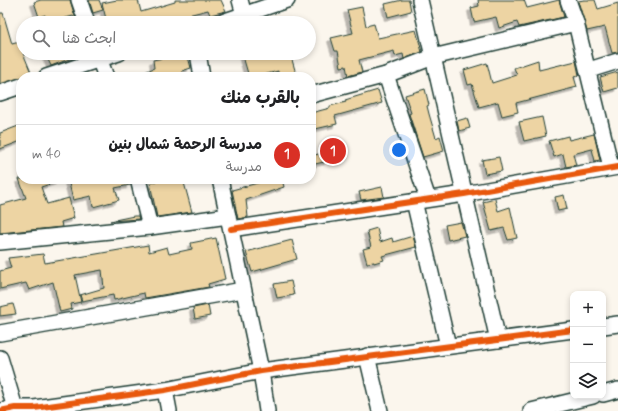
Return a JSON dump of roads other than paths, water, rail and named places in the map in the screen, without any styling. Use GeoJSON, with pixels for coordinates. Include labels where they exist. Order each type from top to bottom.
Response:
{"type":"FeatureCollection","features":[{"type":"Feature","properties":{"kind":"street"},"geometry":{"type":"LineString","coordinates":[[79,0],[85,16]]}},
{"type":"Feature","properties":{"kind":"street"},"geometry":{"type":"LineString","coordinates":[[240,0],[244,15]]}},
{"type":"Feature","properties":{"kind":"street"},"geometry":{"type":"LineString","coordinates":[[241,16],[287,0]]}},
{"type":"Feature","properties":{"kind":"street"},"geometry":{"type":"LineString","coordinates":[[420,0],[498,340]]}},
{"type":"Feature","properties":{"kind":"street"},"geometry":{"type":"LineString","coordinates":[[0,242],[150,227],[230,222],[421,200],[464,194],[615,167],[576,23],[568,0]]}},
{"type":"Feature","properties":{"kind":"street"},"geometry":{"type":"LineString","coordinates":[[316,94],[386,75],[433,57],[576,23]]}},
{"type":"Feature","properties":{"kind":"street"},"geometry":{"type":"LineString","coordinates":[[58,72],[88,60]]}},
{"type":"Feature","properties":{"kind":"street"},"geometry":{"type":"LineString","coordinates":[[100,60],[104,72]]}},
{"type":"Feature","properties":{"kind":"street"},"geometry":{"type":"LineString","coordinates":[[199,60],[201,72]]}},
{"type":"Feature","properties":{"kind":"street"},"geometry":{"type":"LineString","coordinates":[[589,70],[618,61]]}},
{"type":"Feature","properties":{"kind":"street"},"geometry":{"type":"LineString","coordinates":[[386,75],[421,200],[448,346]]}},
{"type":"Feature","properties":{"kind":"street"},"geometry":{"type":"LineString","coordinates":[[0,93],[16,88]]}},
{"type":"Feature","properties":{"kind":"street"},"geometry":{"type":"LineString","coordinates":[[139,184],[150,227]]}},
{"type":"Feature","properties":{"kind":"street"},"geometry":{"type":"LineString","coordinates":[[221,184],[261,371],[267,411]]}},
{"type":"Feature","properties":{"kind":"street"},"geometry":{"type":"LineString","coordinates":[[0,333],[243,290]]}},
{"type":"Feature","properties":{"kind":"street"},"geometry":{"type":"LineString","coordinates":[[606,326],[618,324]]}},
{"type":"Feature","properties":{"kind":"street"},"geometry":{"type":"LineString","coordinates":[[0,410],[15,408],[34,409],[165,390],[261,371],[570,330]]}},
{"type":"Feature","properties":{"kind":"street"},"geometry":{"type":"LineString","coordinates":[[368,356],[380,411]]}},
{"type":"Feature","properties":{"kind":"street"},"geometry":{"type":"LineString","coordinates":[[0,358],[15,408]]}},
{"type":"Feature","properties":{"kind":"street"},"geometry":{"type":"LineString","coordinates":[[165,390],[169,411]]}},
{"type":"Feature","properties":{"kind":"street"},"geometry":{"type":"LineString","coordinates":[[606,393],[618,390]]}},
{"type":"Feature","properties":{"kind":"street"},"geometry":{"type":"LineString","coordinates":[[530,411],[580,399]]}},
{"type":"Feature","properties":{"kind":"place","name":"مدرسة الرحمة شمال بنين"},"geometry":{"type":"Point","coordinates":[333,151]}}]}
